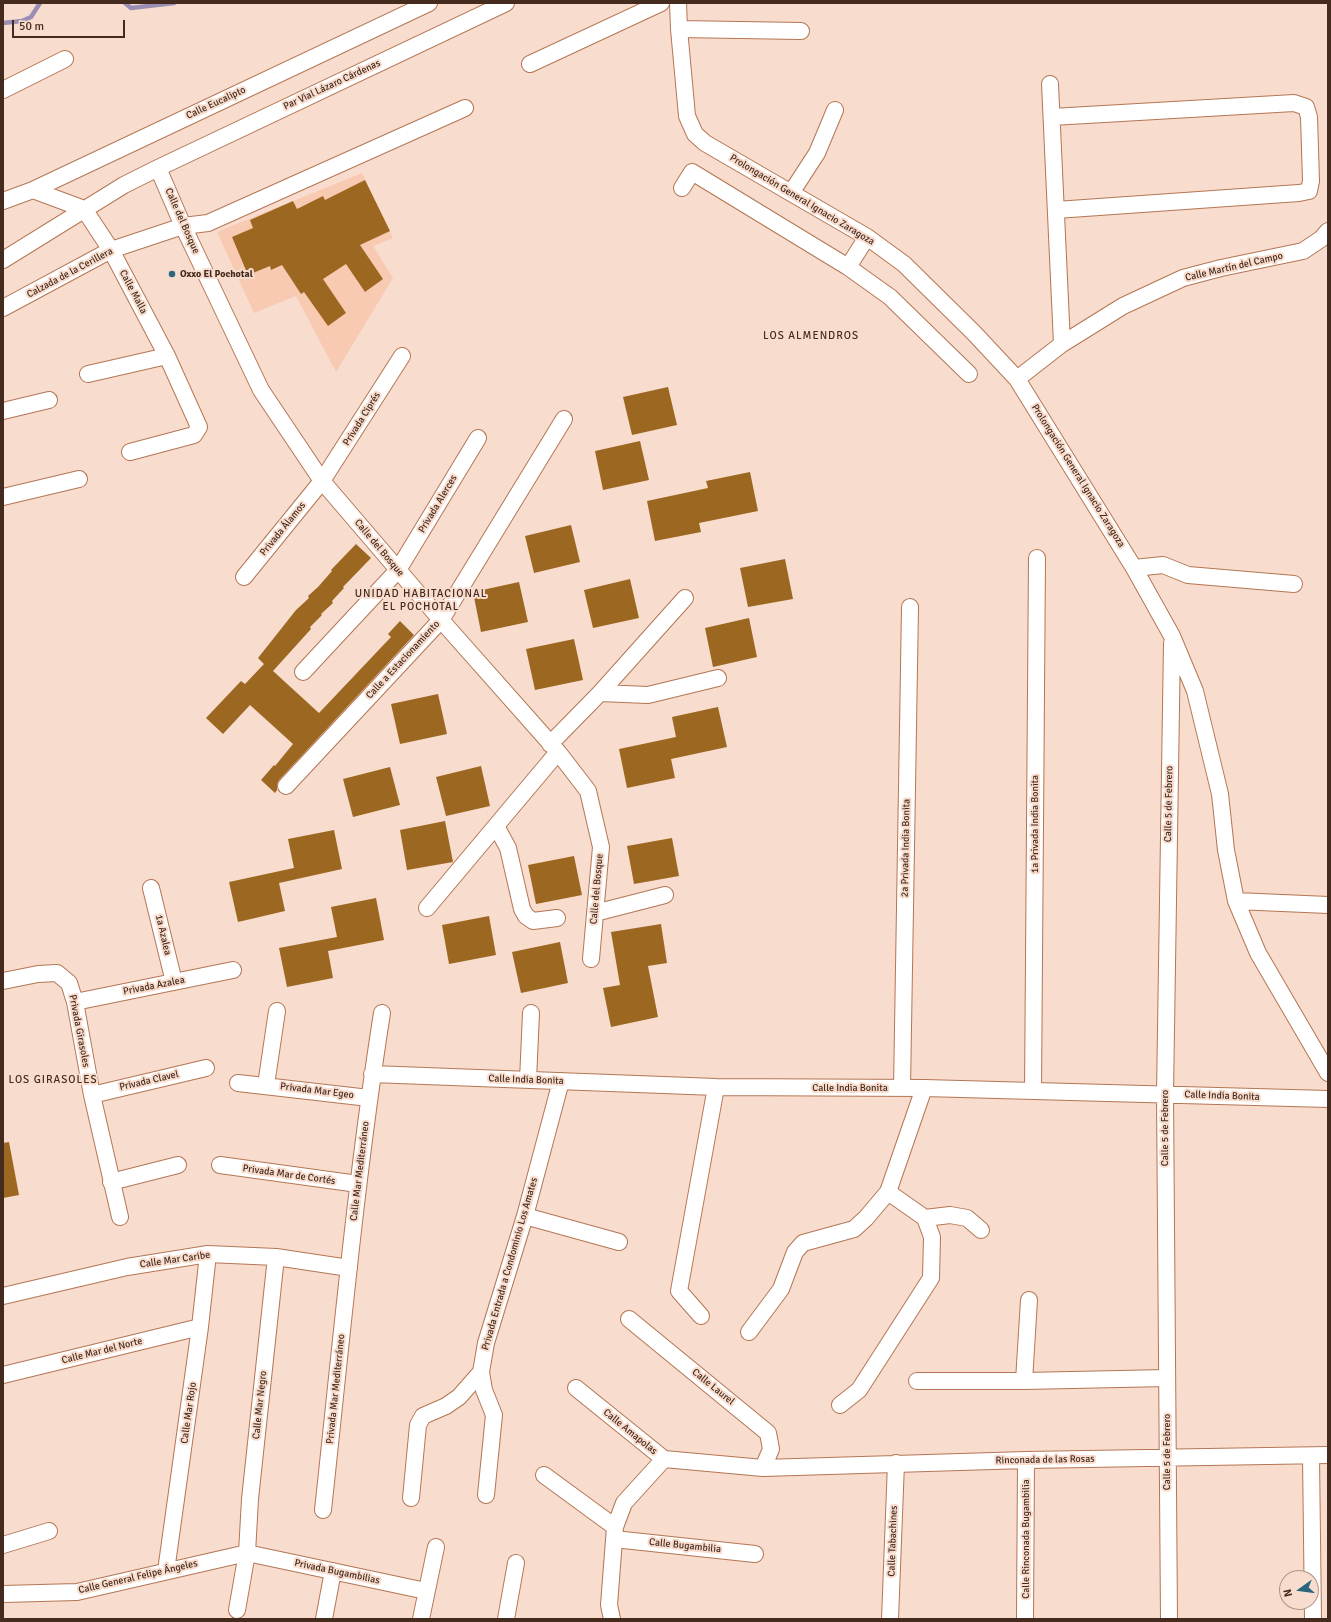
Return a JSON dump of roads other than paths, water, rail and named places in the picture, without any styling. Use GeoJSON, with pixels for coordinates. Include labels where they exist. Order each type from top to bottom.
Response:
{"type":"FeatureCollection","features":[{"type":"Feature","properties":{"kind":"street","name":"Calle Eucalipto"},"geometry":{"type":"LineString","coordinates":[[3,201],[32,190],[429,3]]}},
{"type":"Feature","properties":{"kind":"street","name":"Par Vial Lázaro Cárdenas"},"geometry":{"type":"LineString","coordinates":[[158,168],[506,3]]}},
{"type":"Feature","properties":{"kind":"street"},"geometry":{"type":"LineString","coordinates":[[530,64],[661,3]]}},
{"type":"Feature","properties":{"kind":"street","name":"Prolongación General Ignacio Zaragoza"},"geometry":{"type":"LineString","coordinates":[[678,3],[687,116],[695,134],[705,143],[867,237],[904,264],[974,333],[1017,379],[1134,568],[1172,636],[1195,691],[1220,794],[1226,850],[1236,901],[1258,953],[1328,1073]]}},
{"type":"Feature","properties":{"kind":"street"},"geometry":{"type":"LineString","coordinates":[[679,29],[801,31]]}},
{"type":"Feature","properties":{"kind":"street"},"geometry":{"type":"LineString","coordinates":[[3,90],[65,59]]}},
{"type":"Feature","properties":{"kind":"street"},"geometry":{"type":"LineString","coordinates":[[1050,84],[1062,344]]}},
{"type":"Feature","properties":{"kind":"street"},"geometry":{"type":"LineString","coordinates":[[1052,117],[1294,103],[1306,107],[1309,117],[1311,181],[1309,191],[1299,193],[1056,210]]}},
{"type":"Feature","properties":{"kind":"street","name":"Calzada de la Cerillera"},"geometry":{"type":"LineString","coordinates":[[3,308],[111,250],[183,226],[208,222],[465,108]]}},
{"type":"Feature","properties":{"kind":"street"},"geometry":{"type":"LineString","coordinates":[[791,193],[817,153],[835,110]]}},
{"type":"Feature","properties":{"kind":"street"},"geometry":{"type":"LineString","coordinates":[[3,260],[124,186],[158,168]]}},
{"type":"Feature","properties":{"kind":"street","name":"Calle del Bosque"},"geometry":{"type":"LineString","coordinates":[[158,168],[183,226],[261,390],[322,481],[441,620],[554,748],[588,791],[601,848],[591,959]]}},
{"type":"Feature","properties":{"kind":"street"},"geometry":{"type":"LineString","coordinates":[[682,188],[692,172],[848,266],[890,297],[969,374]]}},
{"type":"Feature","properties":{"kind":"street"},"geometry":{"type":"LineString","coordinates":[[32,190],[84,210]]}},
{"type":"Feature","properties":{"kind":"street","name":"Calle Malla"},"geometry":{"type":"LineString","coordinates":[[84,210],[111,250],[166,356],[199,427],[194,436],[130,452]]}},
{"type":"Feature","properties":{"kind":"street","name":"Calle Martín del Campo"},"geometry":{"type":"LineString","coordinates":[[1017,379],[1062,344],[1123,306],[1183,278],[1221,268],[1303,251],[1321,239],[1328,231]]}},
{"type":"Feature","properties":{"kind":"street"},"geometry":{"type":"LineString","coordinates":[[848,266],[867,237]]}},
{"type":"Feature","properties":{"kind":"street"},"geometry":{"type":"LineString","coordinates":[[88,374],[166,356]]}},
{"type":"Feature","properties":{"kind":"street","name":"Privada Ciprés"},"geometry":{"type":"LineString","coordinates":[[322,481],[402,356]]}},
{"type":"Feature","properties":{"kind":"street"},"geometry":{"type":"LineString","coordinates":[[3,411],[49,400]]}},
{"type":"Feature","properties":{"kind":"street","name":"Calle a Estacionamiento"},"geometry":{"type":"LineString","coordinates":[[286,786],[441,620],[564,419]]}},
{"type":"Feature","properties":{"kind":"street","name":"Privada Alerces"},"geometry":{"type":"LineString","coordinates":[[302,672],[398,570],[478,438]]}},
{"type":"Feature","properties":{"kind":"street"},"geometry":{"type":"LineString","coordinates":[[3,497],[79,479]]}},
{"type":"Feature","properties":{"kind":"street","name":"Privada Álamos"},"geometry":{"type":"LineString","coordinates":[[244,578],[322,481]]}},
{"type":"Feature","properties":{"kind":"street","name":"1a Privada India Bonita"},"geometry":{"type":"LineString","coordinates":[[1033,1091],[1037,558]]}},
{"type":"Feature","properties":{"kind":"street"},"geometry":{"type":"LineString","coordinates":[[1134,568],[1163,565],[1188,575],[1294,584]]}},
{"type":"Feature","properties":{"kind":"street"},"geometry":{"type":"LineString","coordinates":[[427,908],[496,826],[554,748],[600,693],[686,598]]}},
{"type":"Feature","properties":{"kind":"street","name":"2a Privada India Bonita"},"geometry":{"type":"LineString","coordinates":[[902,1088],[910,607]]}},
{"type":"Feature","properties":{"kind":"street","name":"Calle 5 de Febrero"},"geometry":{"type":"LineString","coordinates":[[1169,1619],[1165,1094],[1172,636]]}},
{"type":"Feature","properties":{"kind":"street"},"geometry":{"type":"LineString","coordinates":[[600,693],[648,695],[718,678]]}},
{"type":"Feature","properties":{"kind":"street"},"geometry":{"type":"LineString","coordinates":[[496,826],[508,848],[522,909],[526,916],[533,921],[557,918]]}},
{"type":"Feature","properties":{"kind":"street","name":"1a Azalea"},"geometry":{"type":"LineString","coordinates":[[151,888],[174,982]]}},
{"type":"Feature","properties":{"kind":"street"},"geometry":{"type":"LineString","coordinates":[[595,913],[666,895]]}},
{"type":"Feature","properties":{"kind":"street"},"geometry":{"type":"LineString","coordinates":[[1236,901],[1328,905]]}},
{"type":"Feature","properties":{"kind":"street","name":"Privada Azalea"},"geometry":{"type":"LineString","coordinates":[[75,1002],[233,970]]}},
{"type":"Feature","properties":{"kind":"street","name":"Privada Girasoles"},"geometry":{"type":"LineString","coordinates":[[3,981],[38,974],[57,973],[69,983],[75,1002],[92,1095],[120,1217]]}},
{"type":"Feature","properties":{"kind":"street","name":"Privada Mar Egeo"},"geometry":{"type":"LineString","coordinates":[[266,1085],[277,1011]]}},
{"type":"Feature","properties":{"kind":"street"},"geometry":{"type":"LineString","coordinates":[[372,1074],[382,1013]]}},
{"type":"Feature","properties":{"kind":"street"},"geometry":{"type":"LineString","coordinates":[[528,1080],[531,1013]]}},
{"type":"Feature","properties":{"kind":"street","name":"Privada Clavel"},"geometry":{"type":"LineString","coordinates":[[92,1095],[206,1068]]}},
{"type":"Feature","properties":{"kind":"street","name":"Calle India Bonita"},"geometry":{"type":"LineString","coordinates":[[372,1074],[716,1087],[924,1088],[1328,1099]]}},
{"type":"Feature","properties":{"kind":"street","name":"Calle Mar Mediterráneo"},"geometry":{"type":"LineString","coordinates":[[349,1268],[372,1074]]}},
{"type":"Feature","properties":{"kind":"street","name":"Privada Entrada a Condominio Los Amates"},"geometry":{"type":"LineString","coordinates":[[486,1495],[494,1415],[484,1390],[481,1372],[486,1343],[524,1216],[561,1081]]}},
{"type":"Feature","properties":{"kind":"street","name":"Privada Mar Egeo"},"geometry":{"type":"LineString","coordinates":[[238,1083],[369,1098]]}},
{"type":"Feature","properties":{"kind":"street"},"geometry":{"type":"LineString","coordinates":[[701,1316],[679,1291],[716,1087]]}},
{"type":"Feature","properties":{"kind":"street"},"geometry":{"type":"LineString","coordinates":[[749,1332],[781,1289],[795,1252],[803,1244],[854,1229],[866,1218],[888,1192],[924,1088]]}},
{"type":"Feature","properties":{"kind":"street"},"geometry":{"type":"LineString","coordinates":[[111,1182],[178,1165]]}},
{"type":"Feature","properties":{"kind":"street","name":"Privada Mar de Cortés"},"geometry":{"type":"LineString","coordinates":[[220,1165],[358,1184]]}},
{"type":"Feature","properties":{"kind":"street"},"geometry":{"type":"LineString","coordinates":[[840,1405],[859,1390],[931,1278],[932,1237],[925,1218],[888,1192]]}},
{"type":"Feature","properties":{"kind":"street"},"geometry":{"type":"LineString","coordinates":[[925,1218],[950,1215],[967,1218],[981,1230]]}},
{"type":"Feature","properties":{"kind":"street"},"geometry":{"type":"LineString","coordinates":[[524,1216],[619,1242]]}},
{"type":"Feature","properties":{"kind":"street","name":"Calle Mar Caribe"},"geometry":{"type":"LineString","coordinates":[[3,1296],[127,1267],[208,1254],[276,1257],[349,1268]]}},
{"type":"Feature","properties":{"kind":"street","name":"Calle Mar Rojo"},"geometry":{"type":"LineString","coordinates":[[166,1571],[200,1327],[208,1254]]}},
{"type":"Feature","properties":{"kind":"street","name":"Calle Mar Negro"},"geometry":{"type":"LineString","coordinates":[[237,1610],[247,1553],[250,1499],[276,1257]]}},
{"type":"Feature","properties":{"kind":"street","name":"Privada Mar Mediterráneo"},"geometry":{"type":"LineString","coordinates":[[323,1510],[349,1268]]}},
{"type":"Feature","properties":{"kind":"street"},"geometry":{"type":"LineString","coordinates":[[1024,1381],[1029,1300]]}},
{"type":"Feature","properties":{"kind":"street","name":"Calle Laurel"},"geometry":{"type":"LineString","coordinates":[[628,1318],[768,1433],[771,1449],[763,1468]]}},
{"type":"Feature","properties":{"kind":"street","name":"Calle Mar del Norte"},"geometry":{"type":"LineString","coordinates":[[3,1375],[200,1327]]}},
{"type":"Feature","properties":{"kind":"street"},"geometry":{"type":"LineString","coordinates":[[410,1498],[418,1425],[423,1416],[446,1406],[458,1397],[481,1372]]}},
{"type":"Feature","properties":{"kind":"street"},"geometry":{"type":"LineString","coordinates":[[917,1381],[1024,1381],[1167,1378]]}},
{"type":"Feature","properties":{"kind":"street","name":"Calle Amapolas"},"geometry":{"type":"LineString","coordinates":[[576,1388],[664,1459],[763,1468]]}},
{"type":"Feature","properties":{"kind":"street","name":"Rinconada de las Rosas"},"geometry":{"type":"LineString","coordinates":[[763,1468],[1026,1460],[1328,1455]]}},
{"type":"Feature","properties":{"kind":"street"},"geometry":{"type":"LineString","coordinates":[[1310,1456],[1313,1619]]}},
{"type":"Feature","properties":{"kind":"street"},"geometry":{"type":"LineString","coordinates":[[612,1619],[609,1605],[614,1533],[624,1503],[664,1459]]}},
{"type":"Feature","properties":{"kind":"street","name":"Calle Rinconada Bugambilia"},"geometry":{"type":"LineString","coordinates":[[1025,1619],[1026,1460]]}},
{"type":"Feature","properties":{"kind":"street","name":"Calle Tabachines"},"geometry":{"type":"LineString","coordinates":[[890,1619],[896,1463]]}},
{"type":"Feature","properties":{"kind":"street"},"geometry":{"type":"LineString","coordinates":[[544,1475],[614,1533]]}},
{"type":"Feature","properties":{"kind":"street"},"geometry":{"type":"LineString","coordinates":[[3,1544],[50,1531]]}},
{"type":"Feature","properties":{"kind":"street","name":"Calle Bugambilia"},"geometry":{"type":"LineString","coordinates":[[614,1533],[755,1554]]}},
{"type":"Feature","properties":{"kind":"street"},"geometry":{"type":"LineString","coordinates":[[421,1619],[436,1547]]}},
{"type":"Feature","properties":{"kind":"street","name":"Calle General Felipe Ángeles"},"geometry":{"type":"LineString","coordinates":[[3,1594],[77,1592],[247,1553]]}},
{"type":"Feature","properties":{"kind":"street","name":"Privada Bugambilias"},"geometry":{"type":"LineString","coordinates":[[247,1553],[426,1591]]}},
{"type":"Feature","properties":{"kind":"street"},"geometry":{"type":"LineString","coordinates":[[506,1619],[516,1563]]}},
{"type":"Feature","properties":{"kind":"street"},"geometry":{"type":"LineString","coordinates":[[324,1619],[333,1571]]}},
{"type":"Feature","properties":{"kind":"waterway"},"geometry":{"type":"LineString","coordinates":[[3,23],[22,21],[31,17],[40,3]]}},
{"type":"Feature","properties":{"kind":"waterway"},"geometry":{"type":"LineString","coordinates":[[125,3],[131,8],[174,3]]}},
{"type":"Feature","properties":{"kind":"place","name":"Oxxo El Pochotal"},"geometry":{"type":"Point","coordinates":[172,274]}},
{"type":"Feature","properties":{"kind":"district","name":"LOS ALMENDROS"},"geometry":{"type":"Point","coordinates":[811,336]}},
{"type":"Feature","properties":{"kind":"district","name":"UNIDAD HABITACIONAL EL POCHOTAL"},"geometry":{"type":"Point","coordinates":[421,600]}},
{"type":"Feature","properties":{"kind":"district","name":"LOS GIRASOLES"},"geometry":{"type":"Point","coordinates":[53,1080]}}]}
